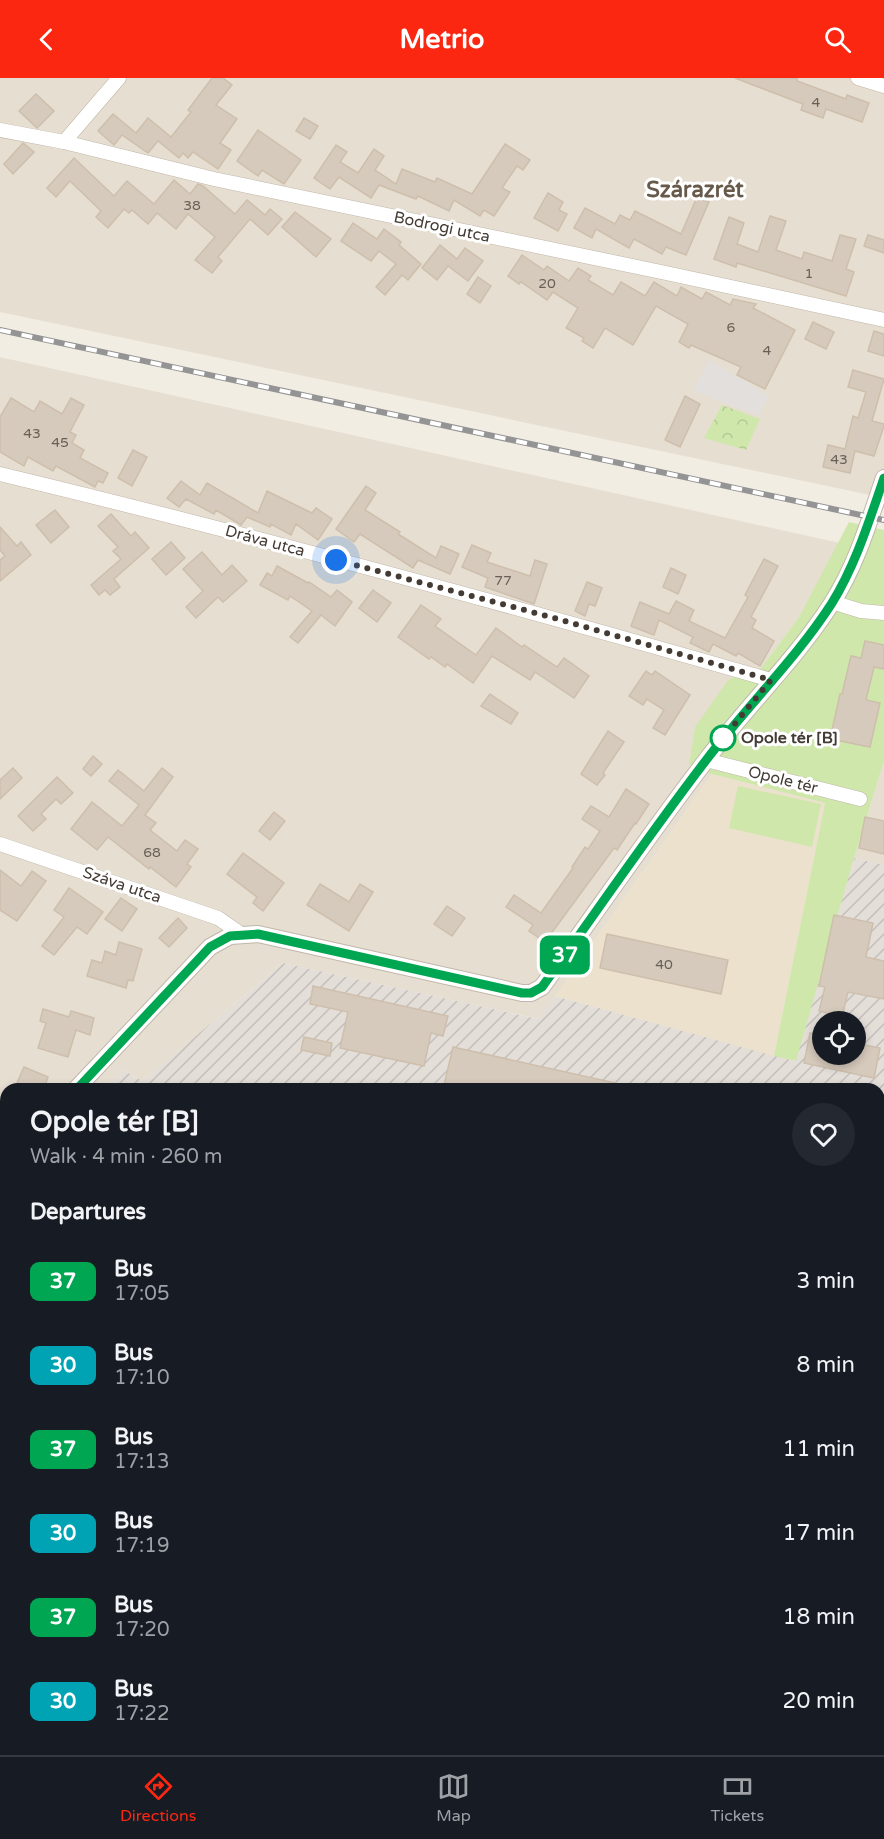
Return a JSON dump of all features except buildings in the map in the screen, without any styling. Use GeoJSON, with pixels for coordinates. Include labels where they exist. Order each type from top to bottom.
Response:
{"type":"FeatureCollection","features":[{"type":"Feature","properties":{"kind":"street"},"geometry":{"type":"LineString","coordinates":[[64,142],[119,78]]}},
{"type":"Feature","properties":{"kind":"street"},"geometry":{"type":"LineString","coordinates":[[858,78],[884,86]]}},
{"type":"Feature","properties":{"kind":"street","name":"Bodrogi utca"},"geometry":{"type":"LineString","coordinates":[[0,130],[64,142],[214,179],[884,320]]}},
{"type":"Feature","properties":{"kind":"street","name":"Dráva utca"},"geometry":{"type":"LineString","coordinates":[[0,474],[117,502],[547,616],[771,680]]}},
{"type":"Feature","properties":{"kind":"street"},"geometry":{"type":"LineString","coordinates":[[82,1083],[210,947],[230,936],[258,934],[522,993],[531,993],[542,987],[706,760],[808,637],[832,602],[863,542],[884,478]]}},
{"type":"Feature","properties":{"kind":"street"},"geometry":{"type":"LineString","coordinates":[[832,602],[861,611],[884,613]]}},
{"type":"Feature","properties":{"kind":"street","name":"Opole tér"},"geometry":{"type":"LineString","coordinates":[[706,760],[860,799]]}},
{"type":"Feature","properties":{"kind":"street","name":"Száva utca"},"geometry":{"type":"LineString","coordinates":[[0,844],[218,918],[241,934]]}},
{"type":"Feature","properties":{"kind":"shaded area"},"geometry":{"type":"Polygon","coordinates":[[[0,78],[884,78],[884,498],[0,312],[0,78]]]}},
{"type":"Feature","properties":{"kind":"shaded area"},"geometry":{"type":"Polygon","coordinates":[[[0,357],[840,543],[799,617],[761,668],[729,679],[689,765],[712,774],[539,1019],[283,963],[142,1081],[123,1070],[111,1083],[0,1083],[0,357]]]}},
{"type":"Feature","properties":{"kind":"shaded area"},"geometry":{"type":"Polygon","coordinates":[[[709,360],[769,396],[759,416],[693,391],[709,360]]]}},
{"type":"Feature","properties":{"kind":"shaded area"},"geometry":{"type":"Polygon","coordinates":[[[884,761],[884,865],[854,858],[884,761]]]}},
{"type":"Feature","properties":{"kind":"shaded area"},"geometry":{"type":"Polygon","coordinates":[[[712,774],[825,803],[774,1056],[555,996],[712,774]]]}},
{"type":"Feature","properties":{"kind":"shaded area"},"geometry":{"type":"Polygon","coordinates":[[[854,858],[884,865],[884,1083],[111,1083],[123,1070],[142,1081],[283,963],[538,1019],[555,996],[795,1061],[854,858]]]}},
{"type":"Feature","properties":{"kind":"green space"},"geometry":{"type":"Polygon","coordinates":[[[722,405],[760,419],[746,450],[704,438],[722,405]]]}},
{"type":"Feature","properties":{"kind":"green space"},"geometry":{"type":"Polygon","coordinates":[[[849,522],[884,530],[884,761],[796,1061],[774,1056],[825,803],[712,774],[689,765],[695,727],[729,679],[761,668],[799,617],[849,522]]]}},
{"type":"Feature","properties":{"kind":"green space"},"geometry":{"type":"Polygon","coordinates":[[[738,786],[821,804],[812,847],[729,828],[738,786]]]}},
{"type":"Feature","properties":{"kind":"railway"},"geometry":{"type":"LineString","coordinates":[[0,330],[884,520]]}},
{"type":"Feature","properties":{"kind":"bus line","name":"37"},"geometry":{"type":"LineString","coordinates":[[82,1083],[210,947],[230,936],[258,934],[526,994],[537,991],[706,760],[735,722],[808,637],[832,602],[863,542],[884,478]]}},
{"type":"Feature","properties":{"kind":"place","name":"Opole tér [B]"},"geometry":{"type":"Point","coordinates":[723,738]}},
{"type":"Feature","properties":{"kind":"district","name":"Szárazrét"},"geometry":{"type":"Point","coordinates":[695,190]}},
{"type":"Feature","properties":{"kind":"route"},"geometry":{"type":"LineString","coordinates":[[336,560],[547,616],[771,680],[723,738]]}}]}
